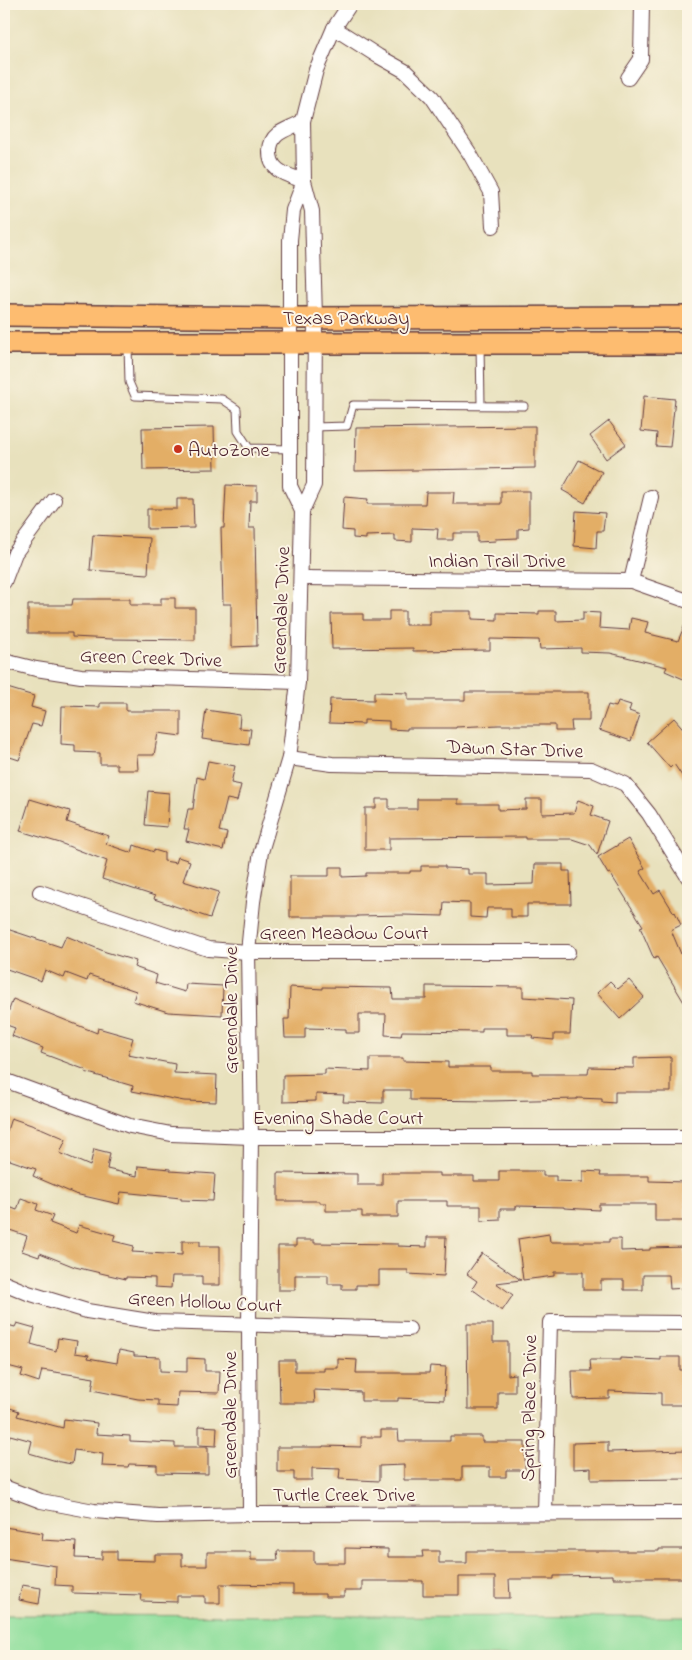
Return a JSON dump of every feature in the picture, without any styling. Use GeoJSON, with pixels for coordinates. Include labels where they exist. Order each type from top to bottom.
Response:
{"type":"FeatureCollection","features":[{"type":"Feature","properties":{"kind":"main road","name":"Texas Parkway"},"geometry":{"type":"LineString","coordinates":[[4,315],[291,318],[688,317]]}},
{"type":"Feature","properties":{"kind":"main road","name":"Texas Parkway"},"geometry":{"type":"LineString","coordinates":[[4,343],[688,343]]}},
{"type":"Feature","properties":{"kind":"street"},"geometry":{"type":"LineString","coordinates":[[303,121],[277,135],[271,144],[270,153],[272,165],[279,172],[304,180],[303,121],[316,70],[334,28],[350,4]]}},
{"type":"Feature","properties":{"kind":"street"},"geometry":{"type":"LineString","coordinates":[[628,78],[641,59],[642,4]]}},
{"type":"Feature","properties":{"kind":"street"},"geometry":{"type":"LineString","coordinates":[[334,28],[405,71],[432,97],[470,154],[491,192],[493,226]]}},
{"type":"Feature","properties":{"kind":"street","name":"Greendale Drive"},"geometry":{"type":"LineString","coordinates":[[250,1514],[249,1324],[251,1137],[248,952],[261,852],[289,758],[298,682],[302,511],[314,484],[315,317],[312,211],[304,180]]}},
{"type":"Feature","properties":{"kind":"street","name":"Greendale Drive"},"geometry":{"type":"LineString","coordinates":[[302,511],[290,486],[290,240],[294,210],[304,180]]}},
{"type":"Feature","properties":{"kind":"street"},"geometry":{"type":"LineString","coordinates":[[630,581],[651,497]]}},
{"type":"Feature","properties":{"kind":"street"},"geometry":{"type":"LineString","coordinates":[[4,582],[15,553],[54,500]]}},
{"type":"Feature","properties":{"kind":"street","name":"Indian Trail Drive"},"geometry":{"type":"LineString","coordinates":[[301,578],[630,581],[688,601]]}},
{"type":"Feature","properties":{"kind":"street","name":"Green Creek Drive"},"geometry":{"type":"LineString","coordinates":[[4,661],[36,669],[81,676],[298,682]]}},
{"type":"Feature","properties":{"kind":"street","name":"Dawn Star Drive"},"geometry":{"type":"LineString","coordinates":[[289,758],[332,764],[591,769],[626,784],[649,814],[688,877]]}},
{"type":"Feature","properties":{"kind":"street","name":"Green Meadow Court"},"geometry":{"type":"LineString","coordinates":[[40,892],[208,949],[248,952],[568,952]]}},
{"type":"Feature","properties":{"kind":"street","name":"Evening Shade Court"},"geometry":{"type":"LineString","coordinates":[[4,1080],[130,1126],[171,1134],[251,1137],[681,1137]]}},
{"type":"Feature","properties":{"kind":"street","name":"Green Hollow Court"},"geometry":{"type":"LineString","coordinates":[[4,1284],[87,1311],[155,1322],[409,1329]]}},
{"type":"Feature","properties":{"kind":"street","name":"Spring Place Drive"},"geometry":{"type":"LineString","coordinates":[[545,1513],[550,1322],[688,1323]]}},
{"type":"Feature","properties":{"kind":"street","name":"Turtle Creek Drive"},"geometry":{"type":"LineString","coordinates":[[4,1487],[41,1501],[94,1512],[158,1516],[250,1514],[688,1514]]}},
{"type":"Feature","properties":{"kind":"lane"},"geometry":{"type":"LineString","coordinates":[[128,343],[129,382],[135,396],[222,399],[237,409],[238,431],[249,448],[290,449]]}},
{"type":"Feature","properties":{"kind":"lane"},"geometry":{"type":"LineString","coordinates":[[480,343],[481,405]]}},
{"type":"Feature","properties":{"kind":"lane"},"geometry":{"type":"LineString","coordinates":[[314,427],[347,426],[353,405],[524,406]]}},
{"type":"Feature","properties":{"kind":"green space"},"geometry":{"type":"Polygon","coordinates":[[[4,1615],[688,1617],[688,1656],[4,1656],[4,1615]]]}},
{"type":"Feature","properties":{"kind":"building"},"geometry":{"type":"Polygon","coordinates":[[[644,396],[675,399],[670,447],[656,446],[657,433],[641,431],[644,396]]]}},
{"type":"Feature","properties":{"kind":"building"},"geometry":{"type":"Polygon","coordinates":[[[609,421],[626,444],[606,459],[590,436],[609,421]]]}},
{"type":"Feature","properties":{"kind":"building"},"geometry":{"type":"Polygon","coordinates":[[[535,426],[535,468],[355,471],[356,428],[535,426]]]}},
{"type":"Feature","properties":{"kind":"building","name":"AutoZone"},"geometry":{"type":"Polygon","coordinates":[[[214,427],[215,469],[143,470],[142,428],[214,427]]]}},
{"type":"Feature","properties":{"kind":"building"},"geometry":{"type":"Polygon","coordinates":[[[579,460],[602,472],[585,503],[562,490],[579,460]]]}},
{"type":"Feature","properties":{"kind":"building"},"geometry":{"type":"Polygon","coordinates":[[[226,485],[257,486],[257,501],[250,501],[249,528],[255,528],[257,646],[231,647],[231,604],[223,604],[221,528],[224,528],[226,485]]]}},
{"type":"Feature","properties":{"kind":"building"},"geometry":{"type":"Polygon","coordinates":[[[501,491],[529,491],[529,528],[518,529],[518,538],[477,542],[477,533],[453,533],[453,540],[437,540],[438,529],[412,528],[412,542],[395,541],[395,535],[366,536],[366,539],[353,538],[353,531],[342,530],[344,497],[368,499],[367,504],[425,504],[426,492],[454,492],[453,504],[501,504],[501,491]]]}},
{"type":"Feature","properties":{"kind":"building"},"geometry":{"type":"Polygon","coordinates":[[[177,499],[193,499],[194,528],[147,529],[147,509],[177,509],[177,499]]]}},
{"type":"Feature","properties":{"kind":"building"},"geometry":{"type":"Polygon","coordinates":[[[576,511],[605,513],[603,531],[597,531],[596,548],[574,546],[576,511]]]}},
{"type":"Feature","properties":{"kind":"building"},"geometry":{"type":"Polygon","coordinates":[[[93,535],[150,538],[148,574],[90,570],[93,535]]]}},
{"type":"Feature","properties":{"kind":"building"},"geometry":{"type":"Polygon","coordinates":[[[161,598],[175,598],[175,608],[195,608],[195,640],[112,639],[72,637],[72,633],[28,633],[28,605],[72,605],[73,599],[130,599],[130,605],[161,605],[161,598]]]}},
{"type":"Feature","properties":{"kind":"building"},"geometry":{"type":"Polygon","coordinates":[[[389,611],[405,611],[405,625],[430,625],[430,611],[472,611],[472,619],[497,620],[497,613],[539,614],[539,611],[556,611],[556,621],[583,620],[583,612],[600,613],[599,628],[629,630],[631,618],[648,622],[645,633],[678,641],[688,617],[688,681],[665,671],[667,667],[610,653],[581,652],[581,648],[540,649],[539,640],[490,639],[490,650],[413,651],[413,648],[332,649],[331,614],[363,614],[363,620],[389,620],[389,611]]]}},
{"type":"Feature","properties":{"kind":"building"},"geometry":{"type":"Polygon","coordinates":[[[4,687],[34,696],[31,707],[45,711],[41,726],[32,724],[19,760],[4,755],[4,687]]]}},
{"type":"Feature","properties":{"kind":"building"},"geometry":{"type":"Polygon","coordinates":[[[374,692],[408,693],[408,700],[465,700],[465,692],[589,692],[589,721],[571,721],[572,731],[555,731],[555,725],[407,728],[407,730],[389,729],[389,721],[364,720],[364,724],[329,723],[330,699],[374,700],[374,692]]]}},
{"type":"Feature","properties":{"kind":"building"},"geometry":{"type":"Polygon","coordinates":[[[618,701],[631,705],[629,711],[640,715],[631,741],[599,730],[608,705],[616,707],[618,701]]]}},
{"type":"Feature","properties":{"kind":"building"},"geometry":{"type":"Polygon","coordinates":[[[100,703],[126,703],[126,711],[181,711],[181,736],[158,733],[154,755],[137,755],[138,770],[117,770],[117,764],[100,764],[100,753],[75,752],[75,745],[61,744],[62,706],[100,707],[100,703]]]}},
{"type":"Feature","properties":{"kind":"building"},"geometry":{"type":"Polygon","coordinates":[[[206,710],[240,715],[239,728],[251,729],[249,745],[202,739],[206,710]]]}},
{"type":"Feature","properties":{"kind":"building"},"geometry":{"type":"Polygon","coordinates":[[[674,718],[688,734],[688,785],[674,764],[670,768],[647,742],[674,718]]]}},
{"type":"Feature","properties":{"kind":"building"},"geometry":{"type":"Polygon","coordinates":[[[208,761],[235,766],[231,783],[241,785],[237,801],[227,799],[219,831],[227,833],[223,850],[186,841],[189,829],[184,829],[188,809],[193,809],[197,777],[204,779],[208,761]]]}},
{"type":"Feature","properties":{"kind":"building"},"geometry":{"type":"Polygon","coordinates":[[[148,791],[169,793],[167,827],[145,825],[148,791]]]}},
{"type":"Feature","properties":{"kind":"building"},"geometry":{"type":"Polygon","coordinates":[[[30,799],[70,811],[67,822],[109,836],[106,844],[132,853],[134,845],[154,852],[154,850],[164,853],[164,861],[176,863],[178,857],[190,861],[183,881],[219,892],[210,918],[154,899],[155,896],[102,879],[107,861],[60,843],[20,831],[30,799]]]}},
{"type":"Feature","properties":{"kind":"building"},"geometry":{"type":"Polygon","coordinates":[[[376,799],[389,799],[389,809],[417,809],[417,799],[458,799],[458,804],[498,804],[498,810],[526,809],[526,799],[542,799],[542,814],[574,813],[578,800],[594,806],[591,815],[608,821],[597,855],[590,845],[572,839],[526,839],[526,837],[389,838],[389,850],[365,850],[365,808],[376,808],[376,799]]]}},
{"type":"Feature","properties":{"kind":"building"},"geometry":{"type":"Polygon","coordinates":[[[628,839],[645,868],[640,871],[654,894],[660,890],[675,912],[681,925],[671,930],[681,954],[688,949],[688,1009],[657,957],[654,959],[640,927],[643,926],[598,857],[628,839]]]}},
{"type":"Feature","properties":{"kind":"building"},"geometry":{"type":"Polygon","coordinates":[[[535,864],[563,864],[563,871],[570,871],[571,904],[527,904],[527,917],[511,917],[511,908],[487,908],[486,918],[470,917],[470,903],[444,902],[443,916],[290,917],[290,876],[329,876],[329,867],[342,867],[342,877],[366,876],[366,873],[410,873],[410,871],[421,871],[421,866],[445,866],[445,868],[468,869],[468,874],[488,874],[488,885],[534,884],[535,864]]]}},
{"type":"Feature","properties":{"kind":"building"},"geometry":{"type":"Polygon","coordinates":[[[4,928],[61,947],[66,936],[106,952],[136,961],[134,967],[157,975],[155,983],[185,992],[186,984],[223,986],[222,1015],[168,1012],[133,1001],[136,991],[89,975],[87,981],[66,973],[64,978],[45,970],[41,981],[4,968],[4,928]]]}},
{"type":"Feature","properties":{"kind":"building"},"geometry":{"type":"Polygon","coordinates":[[[629,980],[644,997],[620,1019],[597,993],[610,981],[618,989],[629,980]]]}},
{"type":"Feature","properties":{"kind":"building"},"geometry":{"type":"Polygon","coordinates":[[[426,986],[523,987],[523,997],[572,1000],[570,1034],[554,1034],[554,1040],[532,1038],[533,1035],[507,1035],[507,1028],[482,1028],[482,1032],[402,1031],[401,1036],[385,1035],[386,1014],[359,1014],[359,1033],[346,1033],[346,1029],[305,1028],[305,1038],[285,1038],[284,1019],[289,1019],[290,987],[323,989],[323,987],[392,988],[393,999],[426,999],[426,986]]]}},
{"type":"Feature","properties":{"kind":"building"},"geometry":{"type":"Polygon","coordinates":[[[13,999],[97,1033],[98,1028],[133,1038],[128,1055],[175,1064],[174,1073],[217,1075],[216,1102],[184,1101],[132,1091],[133,1086],[85,1072],[86,1070],[41,1053],[43,1048],[12,1036],[15,1028],[4,1024],[13,999]]]}},
{"type":"Feature","properties":{"kind":"building"},"geometry":{"type":"Polygon","coordinates":[[[671,1057],[671,1092],[615,1092],[615,1103],[602,1102],[602,1099],[577,1098],[491,1101],[410,1100],[410,1090],[383,1090],[383,1103],[343,1102],[344,1095],[316,1094],[316,1101],[283,1102],[283,1075],[325,1074],[325,1069],[370,1071],[370,1058],[403,1058],[403,1061],[448,1062],[448,1067],[491,1067],[491,1071],[532,1071],[532,1074],[588,1074],[589,1067],[634,1068],[634,1058],[671,1057]]]}},
{"type":"Feature","properties":{"kind":"building"},"geometry":{"type":"Polygon","coordinates":[[[11,1118],[66,1139],[60,1153],[90,1166],[94,1149],[110,1153],[107,1169],[137,1176],[138,1166],[170,1169],[170,1171],[215,1174],[213,1201],[181,1200],[181,1198],[121,1192],[119,1204],[75,1194],[33,1176],[36,1169],[4,1158],[4,1140],[11,1118]]]}},
{"type":"Feature","properties":{"kind":"building"},"geometry":{"type":"Polygon","coordinates":[[[499,1171],[543,1171],[543,1176],[556,1176],[556,1181],[583,1182],[583,1171],[601,1172],[600,1176],[649,1176],[649,1181],[685,1182],[685,1221],[655,1221],[655,1204],[599,1204],[599,1210],[516,1206],[516,1209],[500,1209],[500,1220],[481,1221],[481,1206],[447,1206],[447,1201],[398,1201],[398,1217],[362,1217],[362,1211],[326,1211],[326,1203],[320,1203],[320,1201],[278,1201],[278,1173],[357,1174],[357,1185],[382,1185],[382,1173],[440,1173],[440,1176],[474,1176],[474,1181],[499,1181],[499,1171]]]}},
{"type":"Feature","properties":{"kind":"building"},"geometry":{"type":"Polygon","coordinates":[[[21,1198],[38,1204],[36,1210],[53,1216],[50,1223],[76,1233],[79,1225],[115,1235],[113,1241],[134,1246],[132,1252],[182,1255],[182,1241],[200,1241],[200,1246],[220,1246],[220,1285],[202,1285],[202,1276],[172,1276],[171,1288],[155,1287],[155,1278],[126,1277],[126,1279],[75,1267],[40,1253],[39,1257],[22,1251],[27,1236],[4,1228],[4,1205],[17,1210],[21,1198]]]}},
{"type":"Feature","properties":{"kind":"building"},"geometry":{"type":"Polygon","coordinates":[[[549,1234],[550,1242],[609,1242],[609,1239],[621,1239],[621,1251],[685,1247],[686,1288],[670,1289],[669,1275],[643,1275],[643,1290],[624,1290],[624,1280],[601,1280],[601,1290],[583,1290],[583,1272],[554,1272],[554,1276],[523,1280],[518,1239],[549,1234]]]}},
{"type":"Feature","properties":{"kind":"building"},"geometry":{"type":"Polygon","coordinates":[[[427,1237],[446,1237],[444,1276],[408,1274],[408,1270],[379,1270],[379,1285],[356,1285],[356,1289],[342,1289],[342,1284],[328,1284],[328,1275],[295,1275],[295,1290],[278,1290],[278,1246],[296,1246],[296,1240],[314,1240],[314,1243],[398,1244],[398,1246],[427,1247],[427,1237]]]}},
{"type":"Feature","properties":{"kind":"building"},"geometry":{"type":"Polygon","coordinates":[[[482,1253],[521,1280],[496,1283],[513,1295],[502,1311],[472,1289],[477,1281],[467,1274],[482,1253]]]}},
{"type":"Feature","properties":{"kind":"building"},"geometry":{"type":"Polygon","coordinates":[[[17,1323],[35,1328],[31,1344],[56,1351],[58,1338],[77,1341],[75,1353],[89,1355],[88,1358],[117,1363],[119,1350],[134,1353],[134,1356],[160,1357],[160,1371],[187,1372],[187,1358],[205,1359],[205,1371],[220,1371],[219,1393],[178,1392],[177,1407],[158,1406],[158,1400],[138,1399],[92,1390],[94,1378],[42,1370],[39,1382],[21,1376],[23,1370],[4,1365],[4,1324],[15,1327],[17,1323]]]}},
{"type":"Feature","properties":{"kind":"building"},"geometry":{"type":"Polygon","coordinates":[[[467,1324],[493,1324],[493,1342],[508,1342],[508,1375],[515,1374],[515,1392],[498,1392],[498,1409],[468,1409],[467,1324]]]}},
{"type":"Feature","properties":{"kind":"building"},"geometry":{"type":"Polygon","coordinates":[[[661,1357],[680,1357],[680,1370],[688,1370],[688,1405],[661,1405],[661,1393],[609,1391],[609,1398],[573,1399],[572,1371],[591,1371],[590,1360],[620,1360],[620,1358],[661,1360],[661,1357]]]}},
{"type":"Feature","properties":{"kind":"building"},"geometry":{"type":"Polygon","coordinates":[[[338,1359],[357,1360],[356,1373],[429,1373],[430,1366],[446,1367],[444,1400],[398,1398],[398,1401],[361,1401],[361,1392],[314,1390],[315,1403],[280,1403],[279,1360],[295,1360],[295,1371],[324,1371],[324,1368],[338,1368],[338,1359]]]}},
{"type":"Feature","properties":{"kind":"building"},"geometry":{"type":"Polygon","coordinates":[[[4,1406],[19,1411],[17,1416],[63,1428],[64,1419],[97,1423],[96,1434],[130,1436],[130,1441],[175,1443],[175,1447],[208,1447],[208,1474],[157,1473],[157,1465],[129,1464],[128,1467],[102,1466],[103,1454],[74,1450],[72,1464],[60,1462],[29,1453],[32,1441],[10,1435],[4,1448],[4,1406]]]}},
{"type":"Feature","properties":{"kind":"building"},"geometry":{"type":"Polygon","coordinates":[[[199,1426],[217,1427],[216,1446],[199,1445],[199,1426]]]}},
{"type":"Feature","properties":{"kind":"building"},"geometry":{"type":"Polygon","coordinates":[[[381,1430],[398,1430],[399,1441],[450,1441],[450,1436],[482,1436],[482,1442],[525,1442],[525,1470],[506,1470],[506,1477],[490,1477],[490,1467],[462,1467],[462,1480],[404,1480],[404,1465],[379,1466],[379,1481],[339,1479],[340,1469],[312,1468],[312,1480],[294,1480],[294,1472],[277,1472],[277,1447],[361,1447],[361,1437],[381,1437],[381,1430]]]}},
{"type":"Feature","properties":{"kind":"building"},"geometry":{"type":"Polygon","coordinates":[[[608,1442],[608,1452],[688,1450],[688,1479],[591,1480],[591,1468],[573,1469],[573,1443],[608,1442]]]}},
{"type":"Feature","properties":{"kind":"building"},"geometry":{"type":"Polygon","coordinates":[[[4,1527],[43,1533],[42,1540],[76,1542],[75,1558],[102,1559],[102,1551],[117,1551],[117,1560],[155,1561],[155,1554],[182,1554],[182,1566],[207,1566],[207,1552],[251,1552],[251,1560],[278,1560],[277,1551],[314,1551],[314,1563],[345,1563],[345,1548],[388,1549],[388,1557],[423,1557],[422,1551],[439,1551],[439,1563],[467,1563],[467,1551],[659,1551],[659,1549],[688,1549],[688,1578],[613,1578],[613,1575],[554,1576],[554,1579],[509,1579],[510,1598],[495,1598],[495,1577],[459,1577],[459,1595],[423,1595],[423,1581],[362,1581],[362,1591],[344,1591],[344,1597],[325,1597],[325,1594],[293,1594],[293,1585],[220,1584],[220,1603],[205,1603],[205,1596],[177,1596],[177,1602],[141,1601],[142,1595],[72,1593],[72,1586],[55,1585],[56,1566],[4,1558],[4,1527]]]}},
{"type":"Feature","properties":{"kind":"building"},"geometry":{"type":"Polygon","coordinates":[[[22,1585],[41,1588],[39,1604],[19,1600],[22,1585]]]}},
{"type":"Feature","properties":{"kind":"place","name":"AutoZone"},"geometry":{"type":"Point","coordinates":[178,449]}}]}
